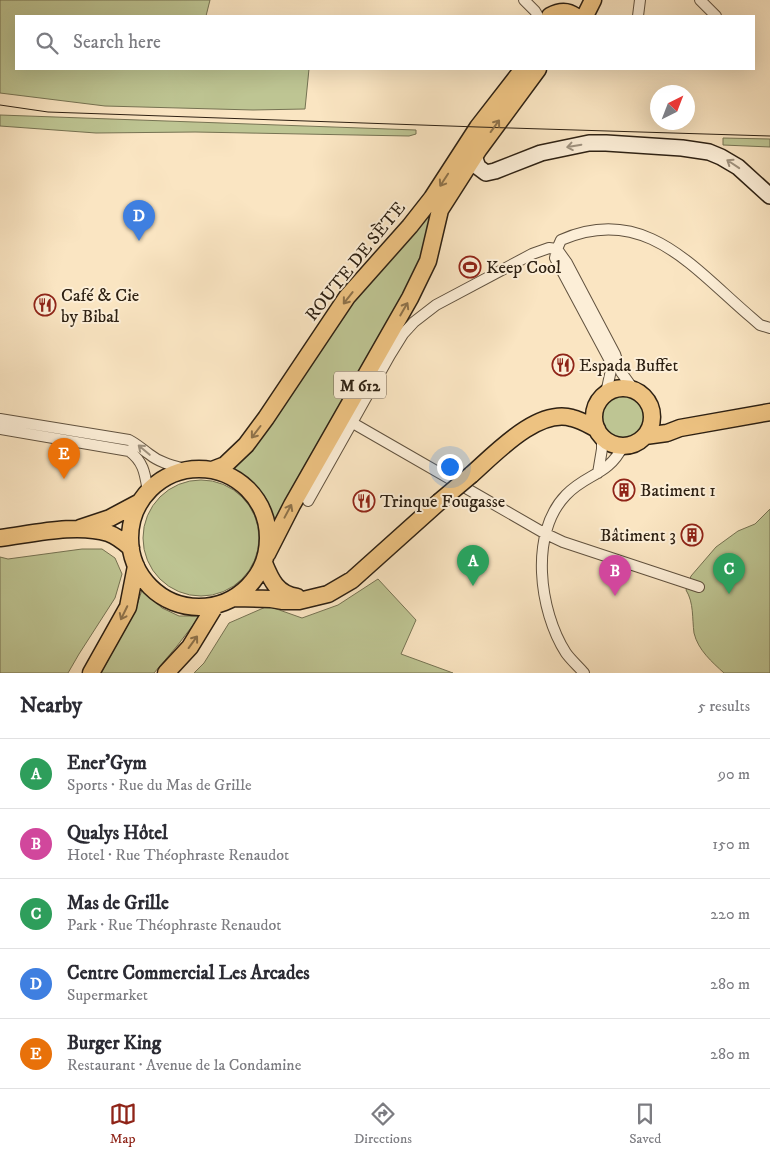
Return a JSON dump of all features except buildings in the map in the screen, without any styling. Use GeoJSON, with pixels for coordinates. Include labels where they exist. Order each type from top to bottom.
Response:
{"type":"FeatureCollection","features":[{"type":"Feature","properties":{"kind":"main road"},"geometry":{"type":"LineString","coordinates":[[551,15],[576,0]]}},
{"type":"Feature","properties":{"kind":"main road"},"geometry":{"type":"LineString","coordinates":[[586,15],[593,0]]}},
{"type":"Feature","properties":{"kind":"main road","name":"ROUTE DE SÈTE"},"geometry":{"type":"LineString","coordinates":[[212,470],[225,465],[246,445],[348,297],[403,235],[432,198],[478,128],[522,70]]}},
{"type":"Feature","properties":{"kind":"main road","name":"M 612"},"geometry":{"type":"LineString","coordinates":[[265,559],[292,505],[410,298],[428,261],[440,210],[474,156],[537,70]]}},
{"type":"Feature","properties":{"kind":"main road"},"geometry":{"type":"LineString","coordinates":[[571,417],[615,389],[625,388],[634,390],[646,399],[652,413],[651,423],[645,436]]}},
{"type":"Feature","properties":{"kind":"main road"},"geometry":{"type":"LineString","coordinates":[[599,433],[594,417],[601,399]]}},
{"type":"Feature","properties":{"kind":"main road"},"geometry":{"type":"LineString","coordinates":[[234,598],[283,601],[315,598],[328,594],[352,580],[439,502],[530,426],[557,417],[571,417],[612,443],[623,446],[635,443],[645,436],[770,412]]}},
{"type":"Feature","properties":{"kind":"main road"},"geometry":{"type":"LineString","coordinates":[[652,413],[680,428]]}},
{"type":"Feature","properties":{"kind":"main road"},"geometry":{"type":"LineString","coordinates":[[74,530],[110,518],[144,497],[166,478],[188,470],[212,470],[230,476],[245,486],[257,501],[265,518],[268,536],[265,559],[257,577],[247,589],[234,598],[215,606],[196,607],[177,604],[160,595],[146,582],[136,566],[131,548],[130,532],[133,517],[144,497]]}},
{"type":"Feature","properties":{"kind":"main road"},"geometry":{"type":"LineString","coordinates":[[0,538],[74,530],[109,533],[131,548]]}},
{"type":"Feature","properties":{"kind":"main road"},"geometry":{"type":"LineString","coordinates":[[265,559],[276,587],[287,596],[315,598]]}},
{"type":"Feature","properties":{"kind":"main road"},"geometry":{"type":"LineString","coordinates":[[91,673],[128,607],[136,566]]}},
{"type":"Feature","properties":{"kind":"main road"},"geometry":{"type":"LineString","coordinates":[[166,673],[190,647],[215,606]]}},
{"type":"Feature","properties":{"kind":"street"},"geometry":{"type":"LineString","coordinates":[[524,0],[551,15]]}},
{"type":"Feature","properties":{"kind":"street"},"geometry":{"type":"LineString","coordinates":[[638,15],[640,0]]}},
{"type":"Feature","properties":{"kind":"street"},"geometry":{"type":"LineString","coordinates":[[700,0],[715,15]]}},
{"type":"Feature","properties":{"kind":"street"},"geometry":{"type":"LineString","coordinates":[[474,156],[478,167],[486,173],[532,156],[589,143],[682,148],[709,152],[721,156],[738,167],[770,196]]}},
{"type":"Feature","properties":{"kind":"street"},"geometry":{"type":"LineString","coordinates":[[634,390],[621,372],[615,354],[603,340],[556,258],[561,240],[600,229],[634,232],[650,237],[681,256],[752,318],[770,328]]}},
{"type":"Feature","properties":{"kind":"street"},"geometry":{"type":"LineString","coordinates":[[308,501],[402,334],[425,312],[532,254],[549,248],[557,249]]}},
{"type":"Feature","properties":{"kind":"street"},"geometry":{"type":"LineString","coordinates":[[601,399],[610,378],[611,365],[603,340]]}},
{"type":"Feature","properties":{"kind":"street"},"geometry":{"type":"LineString","coordinates":[[0,419],[129,440],[161,461],[188,470]]}},
{"type":"Feature","properties":{"kind":"street"},"geometry":{"type":"LineString","coordinates":[[351,422],[544,533],[563,542],[699,586]]}},
{"type":"Feature","properties":{"kind":"street"},"geometry":{"type":"LineString","coordinates":[[0,430],[129,452],[140,460],[144,467],[144,497]]}},
{"type":"Feature","properties":{"kind":"street"},"geometry":{"type":"LineString","coordinates":[[598,473],[602,449],[599,433]]}},
{"type":"Feature","properties":{"kind":"street"},"geometry":{"type":"LineString","coordinates":[[584,673],[566,653],[550,618],[544,594],[544,533],[566,495],[607,468],[618,456],[623,446]]}},
{"type":"Feature","properties":{"kind":"green space"},"geometry":{"type":"Polygon","coordinates":[[[0,0],[210,0],[206,15],[15,15],[15,70],[309,70],[305,109],[253,110],[105,106],[0,93],[0,0]]]}},
{"type":"Feature","properties":{"kind":"green space"},"geometry":{"type":"Polygon","coordinates":[[[0,115],[416,130],[416,134],[409,136],[195,132],[96,133],[0,126],[0,115]]]}},
{"type":"Feature","properties":{"kind":"green space"},"geometry":{"type":"Polygon","coordinates":[[[723,138],[770,139],[770,147],[723,145],[723,138]]]}},
{"type":"Feature","properties":{"kind":"green space"},"geometry":{"type":"Polygon","coordinates":[[[439,195],[421,264],[273,527],[272,514],[264,495],[231,468],[330,330],[439,195]]]}},
{"type":"Feature","properties":{"kind":"green space"},"geometry":{"type":"Polygon","coordinates":[[[619,394],[627,394],[639,400],[645,416],[639,432],[627,438],[619,438],[607,432],[601,420],[601,412],[607,400],[619,394]]]}},
{"type":"Feature","properties":{"kind":"green space"},"geometry":{"type":"Polygon","coordinates":[[[201,480],[223,484],[242,497],[255,516],[259,538],[255,560],[242,579],[223,592],[201,596],[179,592],[160,579],[147,560],[143,538],[147,516],[160,497],[179,484],[201,480]]]}},
{"type":"Feature","properties":{"kind":"green space"},"geometry":{"type":"Polygon","coordinates":[[[770,509],[770,673],[724,673],[706,655],[696,639],[692,605],[686,590],[691,576],[716,547],[738,531],[755,524],[770,509]]]}},
{"type":"Feature","properties":{"kind":"green space"},"geometry":{"type":"Polygon","coordinates":[[[82,549],[102,549],[115,558],[122,574],[115,598],[68,673],[0,673],[0,557],[8,559],[82,549]]]}},
{"type":"Feature","properties":{"kind":"green space"},"geometry":{"type":"Polygon","coordinates":[[[378,579],[416,620],[401,654],[453,673],[194,673],[204,663],[229,623],[268,606],[302,618],[338,605],[378,579]]]}},
{"type":"Feature","properties":{"kind":"green space"},"geometry":{"type":"Polygon","coordinates":[[[142,590],[162,608],[179,616],[200,616],[154,673],[101,673],[135,611],[142,590]]]}},
{"type":"Feature","properties":{"kind":"tram line"},"geometry":{"type":"LineString","coordinates":[[0,105],[48,112],[770,136]]}},
{"type":"Feature","properties":{"kind":"place","name":"Centre Commercial Les Arcades"},"geometry":{"type":"Point","coordinates":[139,241]}},
{"type":"Feature","properties":{"kind":"place","name":"Keep Cool"},"geometry":{"type":"Point","coordinates":[470,267]}},
{"type":"Feature","properties":{"kind":"place","name":"Café & Cie by Bibal"},"geometry":{"type":"Point","coordinates":[45,305]}},
{"type":"Feature","properties":{"kind":"place","name":"Espada Buffet"},"geometry":{"type":"Point","coordinates":[563,365]}},
{"type":"Feature","properties":{"kind":"place","name":"Burger King"},"geometry":{"type":"Point","coordinates":[64,479]}},
{"type":"Feature","properties":{"kind":"place","name":"Batiment 1"},"geometry":{"type":"Point","coordinates":[624,490]}},
{"type":"Feature","properties":{"kind":"place","name":"Trinque Fougasse"},"geometry":{"type":"Point","coordinates":[364,501]}},
{"type":"Feature","properties":{"kind":"place","name":"Bâtiment 3"},"geometry":{"type":"Point","coordinates":[692,535]}},
{"type":"Feature","properties":{"kind":"place","name":"Ener'Gym"},"geometry":{"type":"Point","coordinates":[473,586]}},
{"type":"Feature","properties":{"kind":"place","name":"Mas de Grille"},"geometry":{"type":"Point","coordinates":[729,594]}},
{"type":"Feature","properties":{"kind":"place","name":"Qualys Hôtel"},"geometry":{"type":"Point","coordinates":[615,596]}}]}
